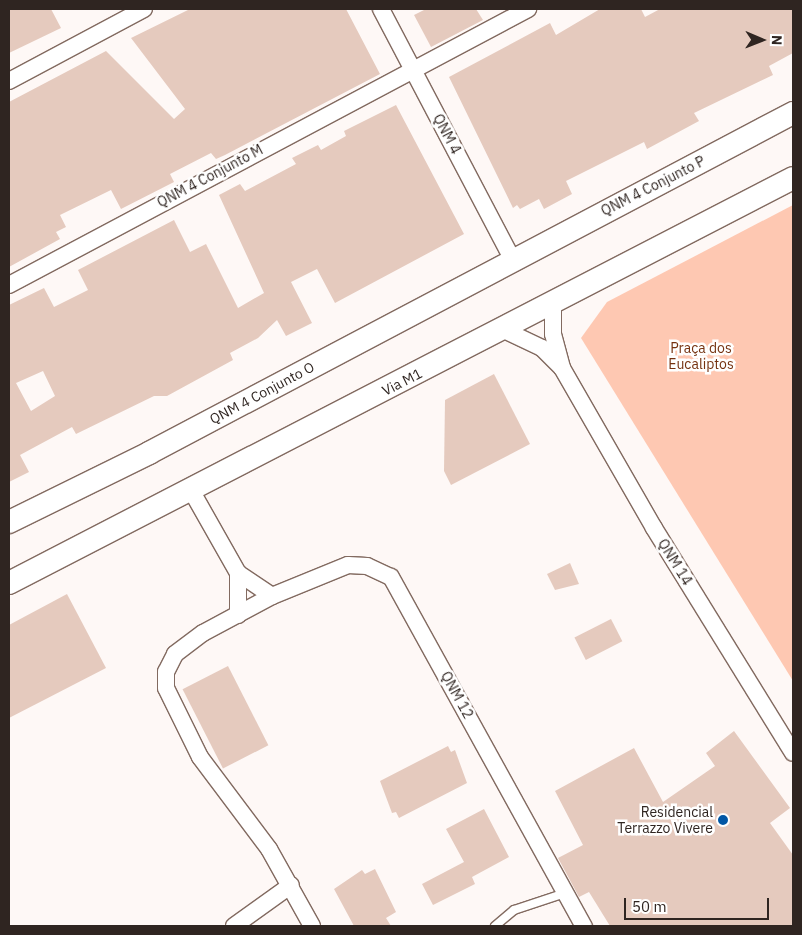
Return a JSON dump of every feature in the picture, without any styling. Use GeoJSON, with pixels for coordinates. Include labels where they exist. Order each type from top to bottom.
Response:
{"type":"FeatureCollection","features":[{"type":"Feature","properties":{"kind":"main road","name":"QNM 4 Conjunto P"},"geometry":{"type":"LineString","coordinates":[[512,259],[793,113]]}},
{"type":"Feature","properties":{"kind":"main road","name":"Via M1"},"geometry":{"type":"LineString","coordinates":[[9,583],[504,330],[793,178]]}},
{"type":"Feature","properties":{"kind":"main road","name":"QNM 4 Conjunto O"},"geometry":{"type":"LineString","coordinates":[[9,522],[149,453],[512,259]]}},
{"type":"Feature","properties":{"kind":"main road"},"geometry":{"type":"LineString","coordinates":[[9,537],[114,484],[149,453]]}},
{"type":"Feature","properties":{"kind":"street"},"geometry":{"type":"LineString","coordinates":[[9,81],[144,9]]}},
{"type":"Feature","properties":{"kind":"street","name":"QNM 4"},"geometry":{"type":"LineString","coordinates":[[381,9],[512,259]]}},
{"type":"Feature","properties":{"kind":"street","name":"QNM 4 Conjunto M"},"geometry":{"type":"LineString","coordinates":[[9,285],[412,68],[528,9]]}},
{"type":"Feature","properties":{"kind":"street","name":"QNM 14"},"geometry":{"type":"LineString","coordinates":[[553,304],[553,334],[562,368],[654,528],[793,753]]}},
{"type":"Feature","properties":{"kind":"street","name":"QNM 14"},"geometry":{"type":"LineString","coordinates":[[504,330],[542,348],[562,368]]}},
{"type":"Feature","properties":{"kind":"street"},"geometry":{"type":"LineString","coordinates":[[191,490],[238,573],[272,596]]}},
{"type":"Feature","properties":{"kind":"street","name":"QNM 12"},"geometry":{"type":"LineString","coordinates":[[312,926],[291,885],[200,758],[166,688],[166,672],[175,654],[203,633],[272,596],[348,565],[374,568],[391,577],[584,926]]}},
{"type":"Feature","properties":{"kind":"street"},"geometry":{"type":"LineString","coordinates":[[238,573],[238,615]]}},
{"type":"Feature","properties":{"kind":"street"},"geometry":{"type":"LineString","coordinates":[[234,926],[291,885]]}},
{"type":"Feature","properties":{"kind":"lane"},"geometry":{"type":"LineString","coordinates":[[495,926],[514,910],[565,893]]}},
{"type":"Feature","properties":{"kind":"green space","name":"Praça dos Eucaliptos"},"geometry":{"type":"Polygon","coordinates":[[[793,205],[793,681],[581,338],[607,302],[793,205]]]}},
{"type":"Feature","properties":{"kind":"building"},"geometry":{"type":"Polygon","coordinates":[[[9,9],[51,9],[61,28],[9,53],[9,9]]]}},
{"type":"Feature","properties":{"kind":"building"},"geometry":{"type":"Polygon","coordinates":[[[190,9],[346,9],[380,74],[225,155],[216,159],[211,153],[170,174],[174,182],[121,209],[111,190],[60,215],[66,227],[56,232],[60,239],[9,267],[9,102],[106,51],[174,119],[185,109],[131,38],[190,9]]]}},
{"type":"Feature","properties":{"kind":"building"},"geometry":{"type":"Polygon","coordinates":[[[426,9],[476,9],[483,20],[431,47],[414,15],[426,9]]]}},
{"type":"Feature","properties":{"kind":"building"},"geometry":{"type":"Polygon","coordinates":[[[600,9],[641,9],[645,17],[660,9],[793,9],[793,53],[769,66],[773,75],[694,113],[699,121],[647,149],[644,142],[566,181],[572,194],[544,209],[539,199],[520,209],[517,205],[513,208],[449,77],[550,23],[556,35],[600,9]]]}},
{"type":"Feature","properties":{"kind":"building"},"geometry":{"type":"Polygon","coordinates":[[[396,105],[464,234],[335,303],[317,269],[291,282],[312,323],[286,336],[277,320],[258,338],[230,353],[233,360],[167,396],[154,396],[76,434],[72,427],[20,455],[29,472],[9,482],[9,305],[44,288],[54,307],[88,290],[78,270],[174,220],[190,252],[206,244],[238,308],[264,293],[219,195],[240,184],[245,191],[296,164],[292,158],[318,145],[321,150],[346,136],[344,131],[396,105]],[[43,371],[16,383],[31,411],[55,396],[43,371]]]}},
{"type":"Feature","properties":{"kind":"building"},"geometry":{"type":"Polygon","coordinates":[[[494,374],[530,444],[451,485],[444,471],[445,400],[494,374]]]}},
{"type":"Feature","properties":{"kind":"building"},"geometry":{"type":"Polygon","coordinates":[[[570,563],[579,584],[555,590],[547,574],[570,563]]]}},
{"type":"Feature","properties":{"kind":"building"},"geometry":{"type":"Polygon","coordinates":[[[67,594],[106,668],[9,718],[9,625],[67,594]]]}},
{"type":"Feature","properties":{"kind":"building"},"geometry":{"type":"Polygon","coordinates":[[[611,619],[622,641],[586,660],[574,638],[611,619]]]}},
{"type":"Feature","properties":{"kind":"building"},"geometry":{"type":"Polygon","coordinates":[[[228,666],[268,745],[223,768],[183,689],[228,666]]]}},
{"type":"Feature","properties":{"kind":"building"},"geometry":{"type":"Polygon","coordinates":[[[734,731],[790,808],[770,823],[793,855],[793,926],[610,926],[589,892],[579,897],[558,858],[583,845],[555,791],[634,748],[663,802],[715,766],[706,753],[734,731]]]}},
{"type":"Feature","properties":{"kind":"building"},"geometry":{"type":"Polygon","coordinates":[[[448,746],[451,752],[455,750],[467,783],[399,818],[396,812],[392,813],[380,781],[448,746]]]}},
{"type":"Feature","properties":{"kind":"building"},"geometry":{"type":"Polygon","coordinates":[[[484,809],[509,857],[472,877],[475,884],[433,905],[422,884],[464,862],[446,829],[484,809]]]}},
{"type":"Feature","properties":{"kind":"building"},"geometry":{"type":"Polygon","coordinates":[[[375,869],[396,912],[386,918],[391,926],[354,926],[334,889],[362,870],[365,874],[375,869]]]}},
{"type":"Feature","properties":{"kind":"place","name":"Residencial Terrazzo Vivere"},"geometry":{"type":"Point","coordinates":[723,820]}}]}
